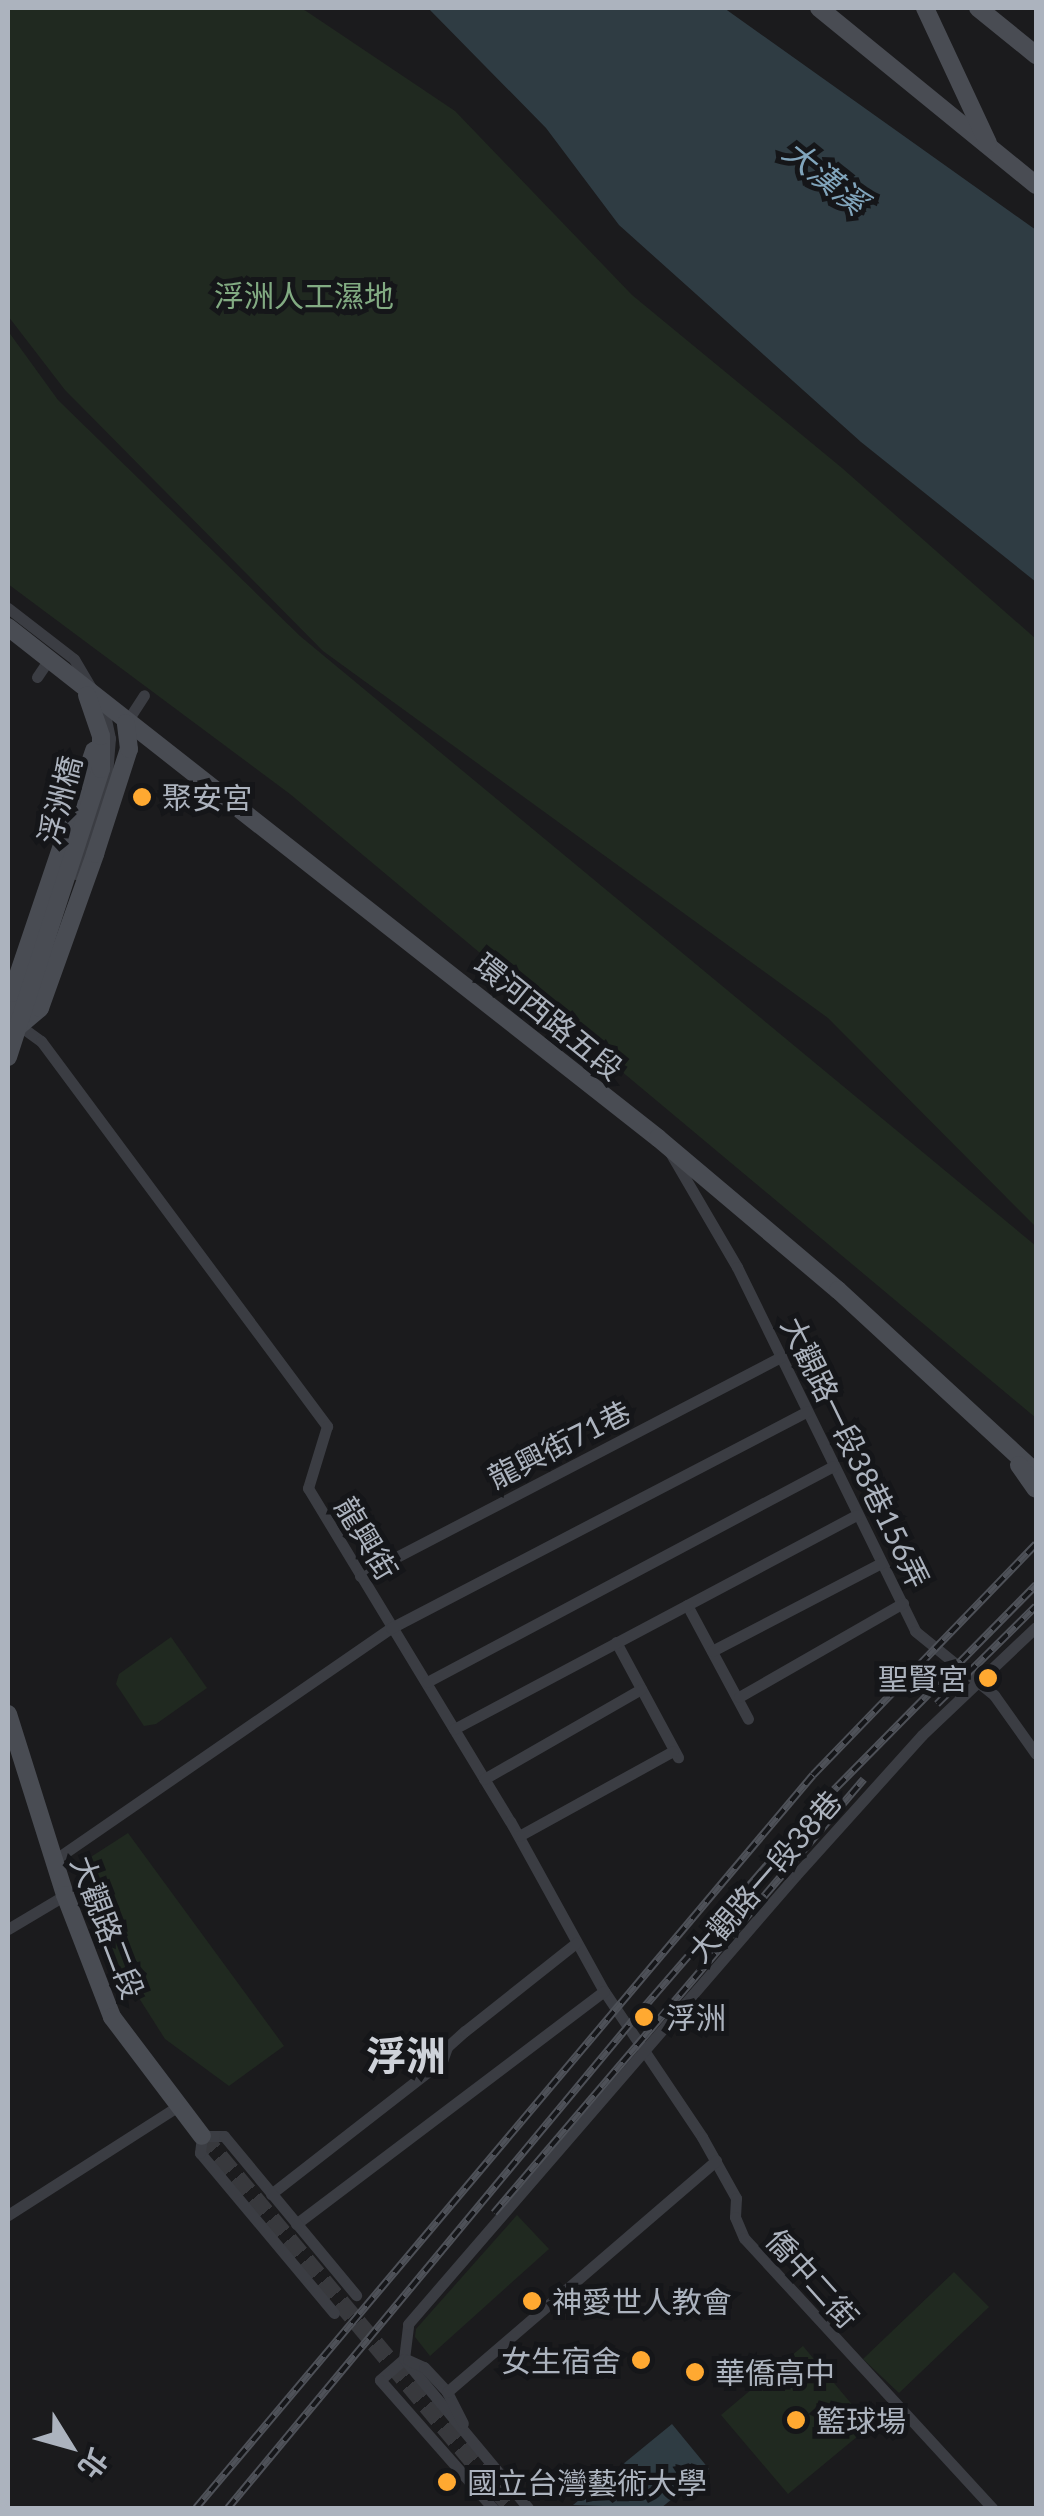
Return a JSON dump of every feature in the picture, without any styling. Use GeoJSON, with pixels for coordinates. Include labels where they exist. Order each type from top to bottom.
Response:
{"type":"FeatureCollection","features":[{"type":"Feature","properties":{"kind":"street"},"geometry":{"type":"LineString","coordinates":[[819,8],[1036,184]]}},
{"type":"Feature","properties":{"kind":"street"},"geometry":{"type":"LineString","coordinates":[[925,8],[990,146]]}},
{"type":"Feature","properties":{"kind":"street"},"geometry":{"type":"LineString","coordinates":[[978,8],[1036,55]]}},
{"type":"Feature","properties":{"kind":"street"},"geometry":{"type":"LineString","coordinates":[[8,608],[74,659],[98,696],[110,738],[106,787],[77,870],[58,909]]}},
{"type":"Feature","properties":{"kind":"street","name":"浮洲橋"},"geometry":{"type":"LineString","coordinates":[[8,618],[56,653],[77,676],[94,709],[101,736],[98,782],[20,1026]]}},
{"type":"Feature","properties":{"kind":"street","name":"環河西路五段"},"geometry":{"type":"LineString","coordinates":[[8,626],[126,722],[353,894],[665,1144],[838,1290],[1036,1472]]}},
{"type":"Feature","properties":{"kind":"street"},"geometry":{"type":"LineString","coordinates":[[37,678],[50,659]]}},
{"type":"Feature","properties":{"kind":"street"},"geometry":{"type":"LineString","coordinates":[[73,677],[93,734],[94,755]]}},
{"type":"Feature","properties":{"kind":"street"},"geometry":{"type":"LineString","coordinates":[[20,1026],[12,993],[94,755],[108,734],[126,722],[144,695]]}},
{"type":"Feature","properties":{"kind":"street"},"geometry":{"type":"LineString","coordinates":[[8,1057],[20,1026],[40,1008],[129,749],[126,722]]}},
{"type":"Feature","properties":{"kind":"street","name":"龍興街"},"geometry":{"type":"LineString","coordinates":[[20,1026],[41,1041],[327,1426],[308,1488],[519,1836],[604,1990],[644,2051]]}},
{"type":"Feature","properties":{"kind":"street","name":"大觀路一段38巷156弄"},"geometry":{"type":"LineString","coordinates":[[665,1144],[737,1267],[915,1632],[994,1695],[1036,1754]]}},
{"type":"Feature","properties":{"kind":"street","name":"龍興街71巷"},"geometry":{"type":"LineString","coordinates":[[360,1576],[780,1358]]}},
{"type":"Feature","properties":{"kind":"street"},"geometry":{"type":"LineString","coordinates":[[53,1862],[391,1628],[807,1411]]}},
{"type":"Feature","properties":{"kind":"street"},"geometry":{"type":"LineString","coordinates":[[1001,1440],[1036,1489]]}},
{"type":"Feature","properties":{"kind":"street"},"geometry":{"type":"LineString","coordinates":[[427,1682],[833,1466]]}},
{"type":"Feature","properties":{"kind":"street"},"geometry":{"type":"LineString","coordinates":[[454,1730],[857,1515]]}},
{"type":"Feature","properties":{"kind":"street"},"geometry":{"type":"LineString","coordinates":[[712,1652],[881,1563]]}},
{"type":"Feature","properties":{"kind":"street"},"geometry":{"type":"LineString","coordinates":[[740,1698],[903,1604]]}},
{"type":"Feature","properties":{"kind":"street"},"geometry":{"type":"LineString","coordinates":[[687,1605],[748,1719]]}},
{"type":"Feature","properties":{"kind":"street","name":"大觀路一段38巷"},"geometry":{"type":"LineString","coordinates":[[404,2359],[408,2324],[886,1774],[1036,1627]]}},
{"type":"Feature","properties":{"kind":"street"},"geometry":{"type":"LineString","coordinates":[[519,1836],[675,1754],[616,1642]]}},
{"type":"Feature","properties":{"kind":"street"},"geometry":{"type":"LineString","coordinates":[[484,1778],[641,1689]]}},
{"type":"Feature","properties":{"kind":"street","name":"大觀路二段"},"geometry":{"type":"LineString","coordinates":[[8,1714],[64,1895],[112,2017],[176,2107],[202,2136],[224,2136],[356,2294]]}},
{"type":"Feature","properties":{"kind":"street"},"geometry":{"type":"LineString","coordinates":[[8,1929],[64,1895]]}},
{"type":"Feature","properties":{"kind":"street"},"geometry":{"type":"LineString","coordinates":[[271,2194],[442,2060],[447,2047],[465,2030],[576,1943]]}},
{"type":"Feature","properties":{"kind":"street"},"geometry":{"type":"LineString","coordinates":[[296,2224],[604,1990]]}},
{"type":"Feature","properties":{"kind":"street","name":"僑中二街"},"geometry":{"type":"LineString","coordinates":[[644,2051],[736,2198],[735,2217],[744,2238],[992,2508]]}},
{"type":"Feature","properties":{"kind":"street"},"geometry":{"type":"LineString","coordinates":[[8,2215],[176,2107]]}},
{"type":"Feature","properties":{"kind":"street","name":"大觀路二段"},"geometry":{"type":"LineString","coordinates":[[202,2136],[200,2153],[334,2313]]}},
{"type":"Feature","properties":{"kind":"street"},"geometry":{"type":"LineString","coordinates":[[447,2392],[716,2161]]}},
{"type":"Feature","properties":{"kind":"street"},"geometry":{"type":"LineString","coordinates":[[404,2359],[380,2380],[493,2508]]}},
{"type":"Feature","properties":{"kind":"street"},"geometry":{"type":"LineString","coordinates":[[404,2359],[424,2367],[447,2392],[463,2428]]}},
{"type":"Feature","properties":{"kind":"street"},"geometry":{"type":"LineString","coordinates":[[404,2359],[528,2508]]}},
{"type":"Feature","properties":{"kind":"green space","name":"浮洲人工濕地"},"geometry":{"type":"Polygon","coordinates":[[[8,8],[306,11],[455,111],[632,295],[842,468],[1036,639],[1036,1227],[828,1018],[323,651],[65,390],[8,316],[8,8]]]}},
{"type":"Feature","properties":{"kind":"green space"},"geometry":{"type":"Polygon","coordinates":[[[8,331],[58,400],[300,636],[1036,1246],[1036,1418],[290,794],[8,584],[8,331]]]}},
{"type":"Feature","properties":{"kind":"green space"},"geometry":{"type":"Polygon","coordinates":[[[171,1637],[207,1688],[156,1724],[144,1726],[116,1684],[119,1674],[171,1637]]]}},
{"type":"Feature","properties":{"kind":"green space"},"geometry":{"type":"Polygon","coordinates":[[[128,1833],[284,2046],[229,2086],[165,2039],[111,1954],[83,1862],[128,1833]]]}},
{"type":"Feature","properties":{"kind":"green space"},"geometry":{"type":"Polygon","coordinates":[[[517,2215],[549,2249],[430,2356],[415,2337],[416,2329],[517,2215]]]}},
{"type":"Feature","properties":{"kind":"green space"},"geometry":{"type":"Polygon","coordinates":[[[954,2272],[989,2307],[899,2393],[863,2359],[954,2272]]]}},
{"type":"Feature","properties":{"kind":"green space","name":"籃球場"},"geometry":{"type":"Polygon","coordinates":[[[803,2346],[870,2426],[788,2494],[721,2415],[803,2346]]]}},
{"type":"Feature","properties":{"kind":"water","name":"大漢溪"},"geometry":{"type":"Polygon","coordinates":[[[428,8],[724,8],[1036,230],[1036,582],[861,442],[619,225],[546,128],[428,8]]]}},
{"type":"Feature","properties":{"kind":"water"},"geometry":{"type":"Polygon","coordinates":[[[672,2424],[709,2469],[661,2508],[573,2505],[672,2424]]]}},
{"type":"Feature","properties":{"kind":"tunnel"},"geometry":{"type":"LineString","coordinates":[[202,2136],[512,2508]]}},
{"type":"Feature","properties":{"kind":"railway"},"geometry":{"type":"LineString","coordinates":[[196,2508],[813,1775],[1036,1544]]}},
{"type":"Feature","properties":{"kind":"railway"},"geometry":{"type":"LineString","coordinates":[[228,2508],[639,2013],[822,1802],[1036,1585]]}},
{"type":"Feature","properties":{"kind":"railway"},"geometry":{"type":"LineString","coordinates":[[937,1704],[1036,1606]]}},
{"type":"Feature","properties":{"kind":"railway"},"geometry":{"type":"LineString","coordinates":[[494,2213],[864,1779]]}},
{"type":"Feature","properties":{"kind":"place","name":"聚安宮"},"geometry":{"type":"Point","coordinates":[142,797]}},
{"type":"Feature","properties":{"kind":"place","name":"聖賢宮"},"geometry":{"type":"Point","coordinates":[988,1678]}},
{"type":"Feature","properties":{"kind":"place","name":"浮洲"},"geometry":{"type":"Point","coordinates":[644,2017]}},
{"type":"Feature","properties":{"kind":"place","name":"神愛世人教會"},"geometry":{"type":"Point","coordinates":[532,2301]}},
{"type":"Feature","properties":{"kind":"place","name":"女生宿舍"},"geometry":{"type":"Point","coordinates":[641,2360]}},
{"type":"Feature","properties":{"kind":"place","name":"華僑高中"},"geometry":{"type":"Point","coordinates":[695,2372]}},
{"type":"Feature","properties":{"kind":"place","name":"籃球場"},"geometry":{"type":"Point","coordinates":[796,2420]}},
{"type":"Feature","properties":{"kind":"place","name":"國立台灣藝術大學"},"geometry":{"type":"Point","coordinates":[447,2482]}},
{"type":"Feature","properties":{"kind":"district","name":"浮洲"},"geometry":{"type":"Point","coordinates":[406,2055]}}]}
